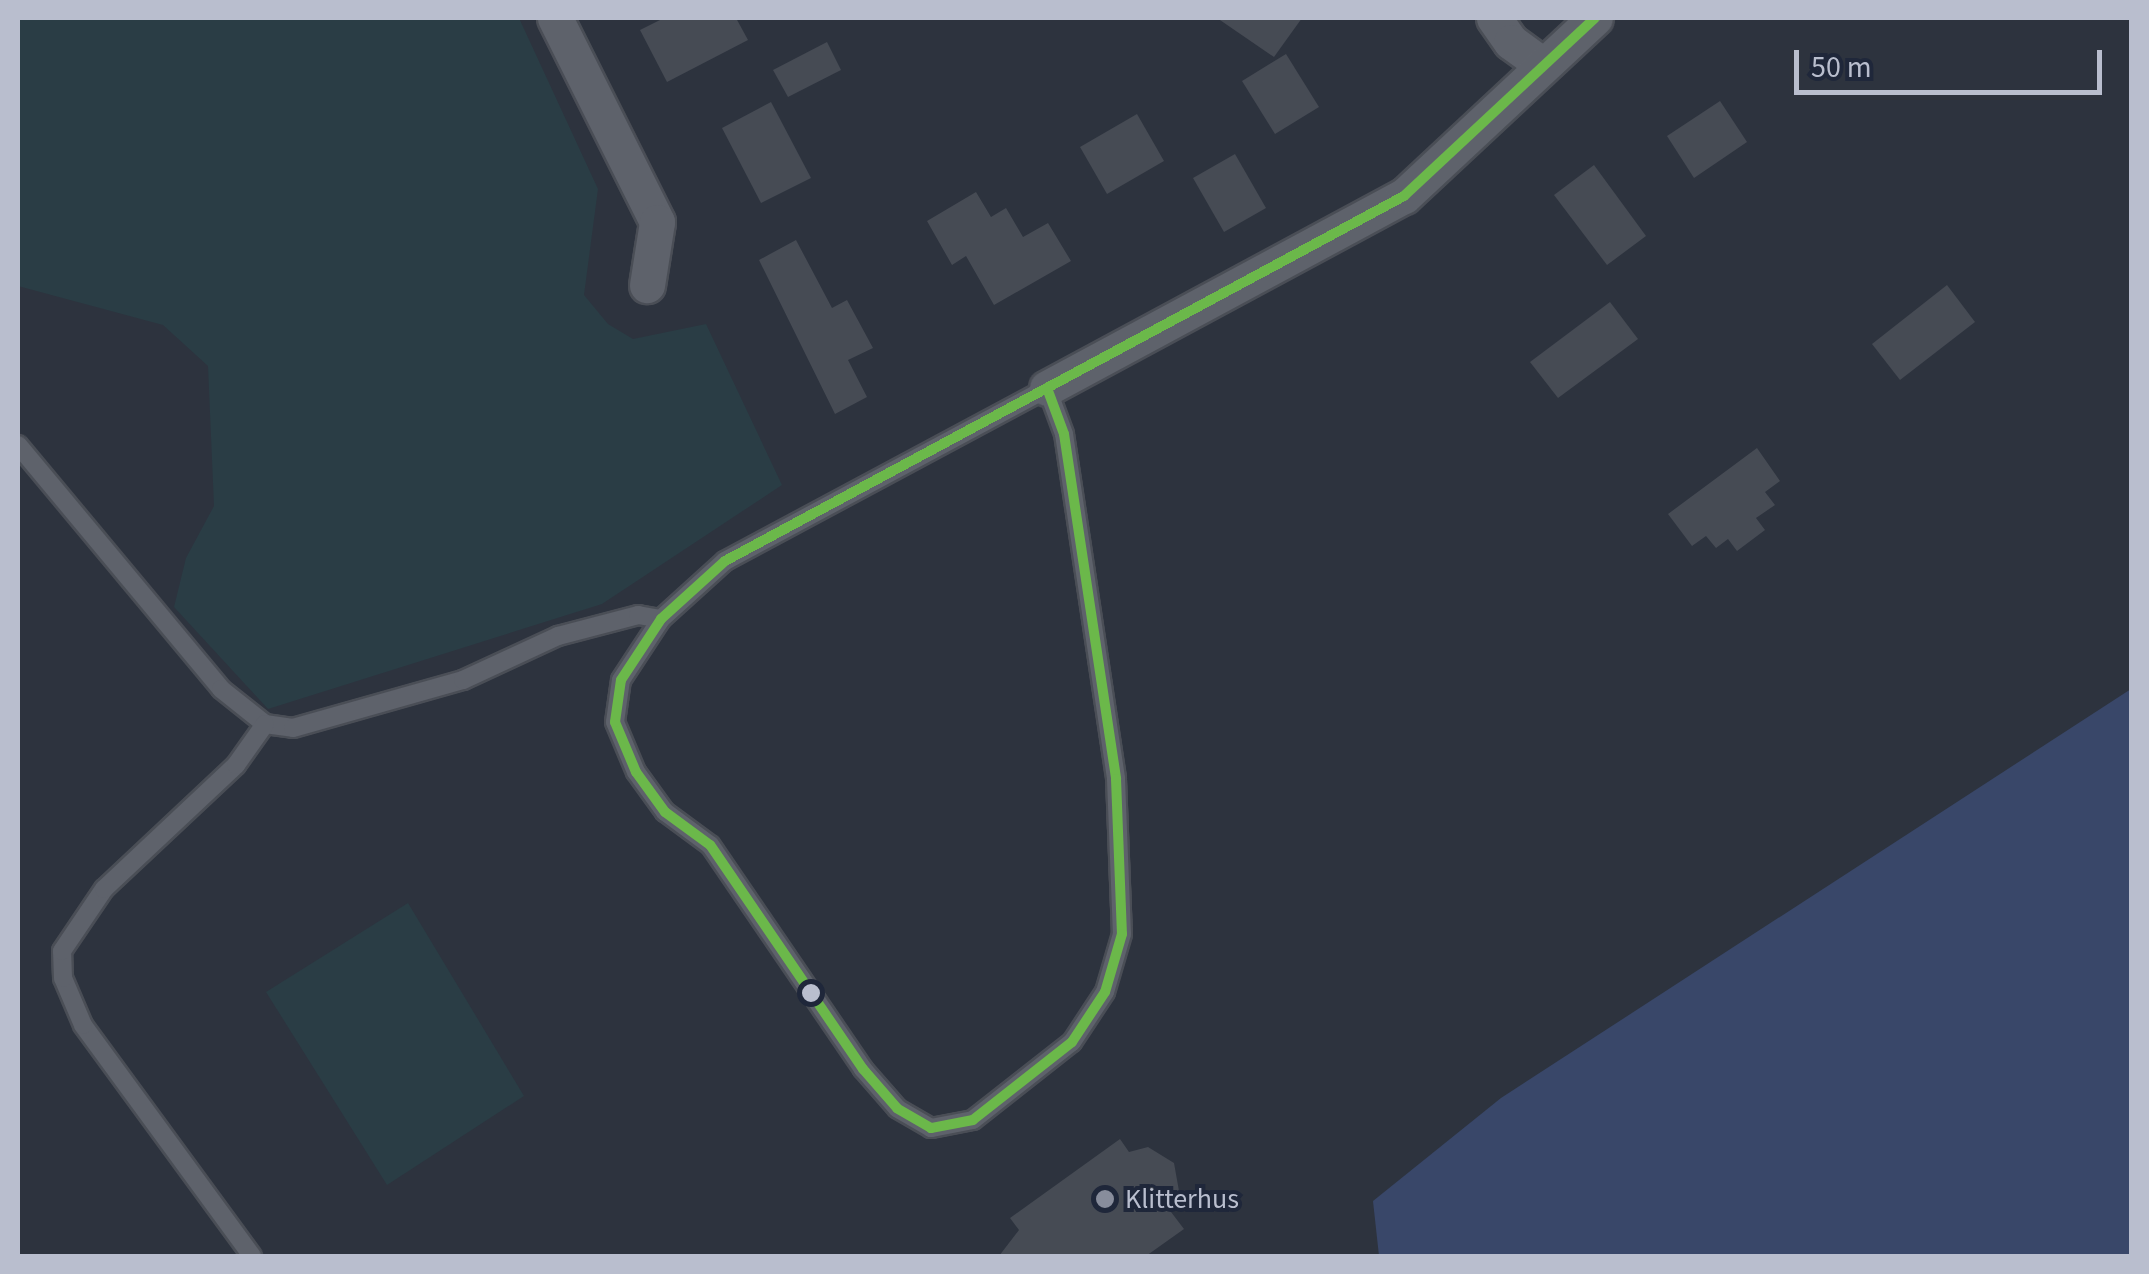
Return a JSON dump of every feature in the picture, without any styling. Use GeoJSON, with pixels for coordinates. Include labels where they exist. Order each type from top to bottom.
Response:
{"type":"FeatureCollection","features":[{"type":"Feature","properties":{"kind":"street"},"geometry":{"type":"LineString","coordinates":[[555,18],[656,222],[647,285]]}},
{"type":"Feature","properties":{"kind":"street"},"geometry":{"type":"LineString","coordinates":[[1494,18],[1510,42],[1540,63]]}},
{"type":"Feature","properties":{"kind":"street"},"geometry":{"type":"LineString","coordinates":[[1047,388],[1404,196],[1540,63],[1595,18]]}},
{"type":"Feature","properties":{"kind":"lane"},"geometry":{"type":"LineString","coordinates":[[1047,388],[1064,434],[1116,779],[1122,934],[1105,992],[1072,1042],[973,1120],[931,1128],[897,1108],[863,1069],[710,845],[665,812],[636,772],[615,722],[622,680],[661,619],[725,561],[1047,388]]}},
{"type":"Feature","properties":{"kind":"lane"},"geometry":{"type":"LineString","coordinates":[[18,445],[221,689],[265,724],[293,728],[463,680],[558,636],[638,615],[661,619]]}},
{"type":"Feature","properties":{"kind":"lane"},"geometry":{"type":"LineString","coordinates":[[252,1256],[84,1025],[63,978],[62,950],[104,889],[236,765],[265,724]]}},
{"type":"Feature","properties":{"kind":"shaded area"},"geometry":{"type":"Polygon","coordinates":[[[18,18],[519,18],[598,189],[584,295],[608,324],[633,339],[706,324],[782,485],[602,604],[268,709],[174,607],[186,558],[214,506],[208,366],[163,325],[18,286],[18,18]]]}},
{"type":"Feature","properties":{"kind":"shaded area"},"geometry":{"type":"Polygon","coordinates":[[[408,903],[524,1096],[387,1185],[266,992],[408,903]]]}},
{"type":"Feature","properties":{"kind":"water"},"geometry":{"type":"Polygon","coordinates":[[[2131,689],[2131,1256],[1379,1256],[1373,1201],[1501,1098],[2131,689]]]}},
{"type":"Feature","properties":{"kind":"building"},"geometry":{"type":"Polygon","coordinates":[[[664,18],[736,18],[748,40],[667,82],[640,30],[664,18]]]}},
{"type":"Feature","properties":{"kind":"building"},"geometry":{"type":"Polygon","coordinates":[[[1217,18],[1302,18],[1274,57],[1217,18]]]}},
{"type":"Feature","properties":{"kind":"building"},"geometry":{"type":"Polygon","coordinates":[[[827,42],[841,70],[788,97],[773,70],[827,42]]]}},
{"type":"Feature","properties":{"kind":"building"},"geometry":{"type":"Polygon","coordinates":[[[1286,54],[1319,107],[1275,134],[1242,81],[1286,54]]]}},
{"type":"Feature","properties":{"kind":"building"},"geometry":{"type":"Polygon","coordinates":[[[1720,101],[1747,142],[1694,178],[1667,136],[1720,101]]]}},
{"type":"Feature","properties":{"kind":"building"},"geometry":{"type":"Polygon","coordinates":[[[771,102],[811,178],[761,203],[722,128],[771,102]]]}},
{"type":"Feature","properties":{"kind":"building"},"geometry":{"type":"Polygon","coordinates":[[[1137,114],[1164,161],[1107,194],[1080,147],[1137,114]]]}},
{"type":"Feature","properties":{"kind":"building"},"geometry":{"type":"Polygon","coordinates":[[[1235,154],[1266,208],[1224,232],[1193,178],[1235,154]]]}},
{"type":"Feature","properties":{"kind":"building"},"geometry":{"type":"Polygon","coordinates":[[[1594,165],[1646,236],[1607,265],[1554,195],[1594,165]]]}},
{"type":"Feature","properties":{"kind":"building"},"geometry":{"type":"Polygon","coordinates":[[[976,192],[991,217],[1006,208],[1023,237],[1048,223],[1071,261],[994,305],[966,256],[952,265],[927,221],[976,192]]]}},
{"type":"Feature","properties":{"kind":"building"},"geometry":{"type":"Polygon","coordinates":[[[796,240],[832,308],[847,300],[873,348],[848,360],[867,397],[835,414],[759,260],[796,240]]]}},
{"type":"Feature","properties":{"kind":"building"},"geometry":{"type":"Polygon","coordinates":[[[1947,285],[1975,322],[1900,380],[1872,344],[1947,285]]]}},
{"type":"Feature","properties":{"kind":"building"},"geometry":{"type":"Polygon","coordinates":[[[1610,302],[1638,339],[1558,398],[1530,362],[1610,302]]]}},
{"type":"Feature","properties":{"kind":"building"},"geometry":{"type":"Polygon","coordinates":[[[1757,448],[1780,481],[1765,492],[1775,505],[1756,518],[1765,530],[1737,551],[1728,539],[1716,548],[1706,536],[1692,546],[1668,514],[1757,448]]]}},
{"type":"Feature","properties":{"kind":"building","name":"Klitterhus"},"geometry":{"type":"Polygon","coordinates":[[[1120,1139],[1129,1152],[1148,1147],[1174,1163],[1179,1191],[1168,1208],[1184,1229],[1146,1256],[999,1256],[1019,1230],[1010,1218],[1120,1139]]]}},
{"type":"Feature","properties":{"kind":"transit line"},"geometry":{"type":"LineString","coordinates":[[1047,388],[1064,434],[1116,779],[1122,934],[1105,992],[1072,1042],[973,1120],[931,1128],[897,1108],[863,1069],[710,845],[665,812],[636,772],[615,722],[621,680],[661,619],[725,561],[1404,196],[1595,18]]}},
{"type":"Feature","properties":{"kind":"place","name":"Klitterhus"},"geometry":{"type":"Point","coordinates":[1105,1199]}}]}
